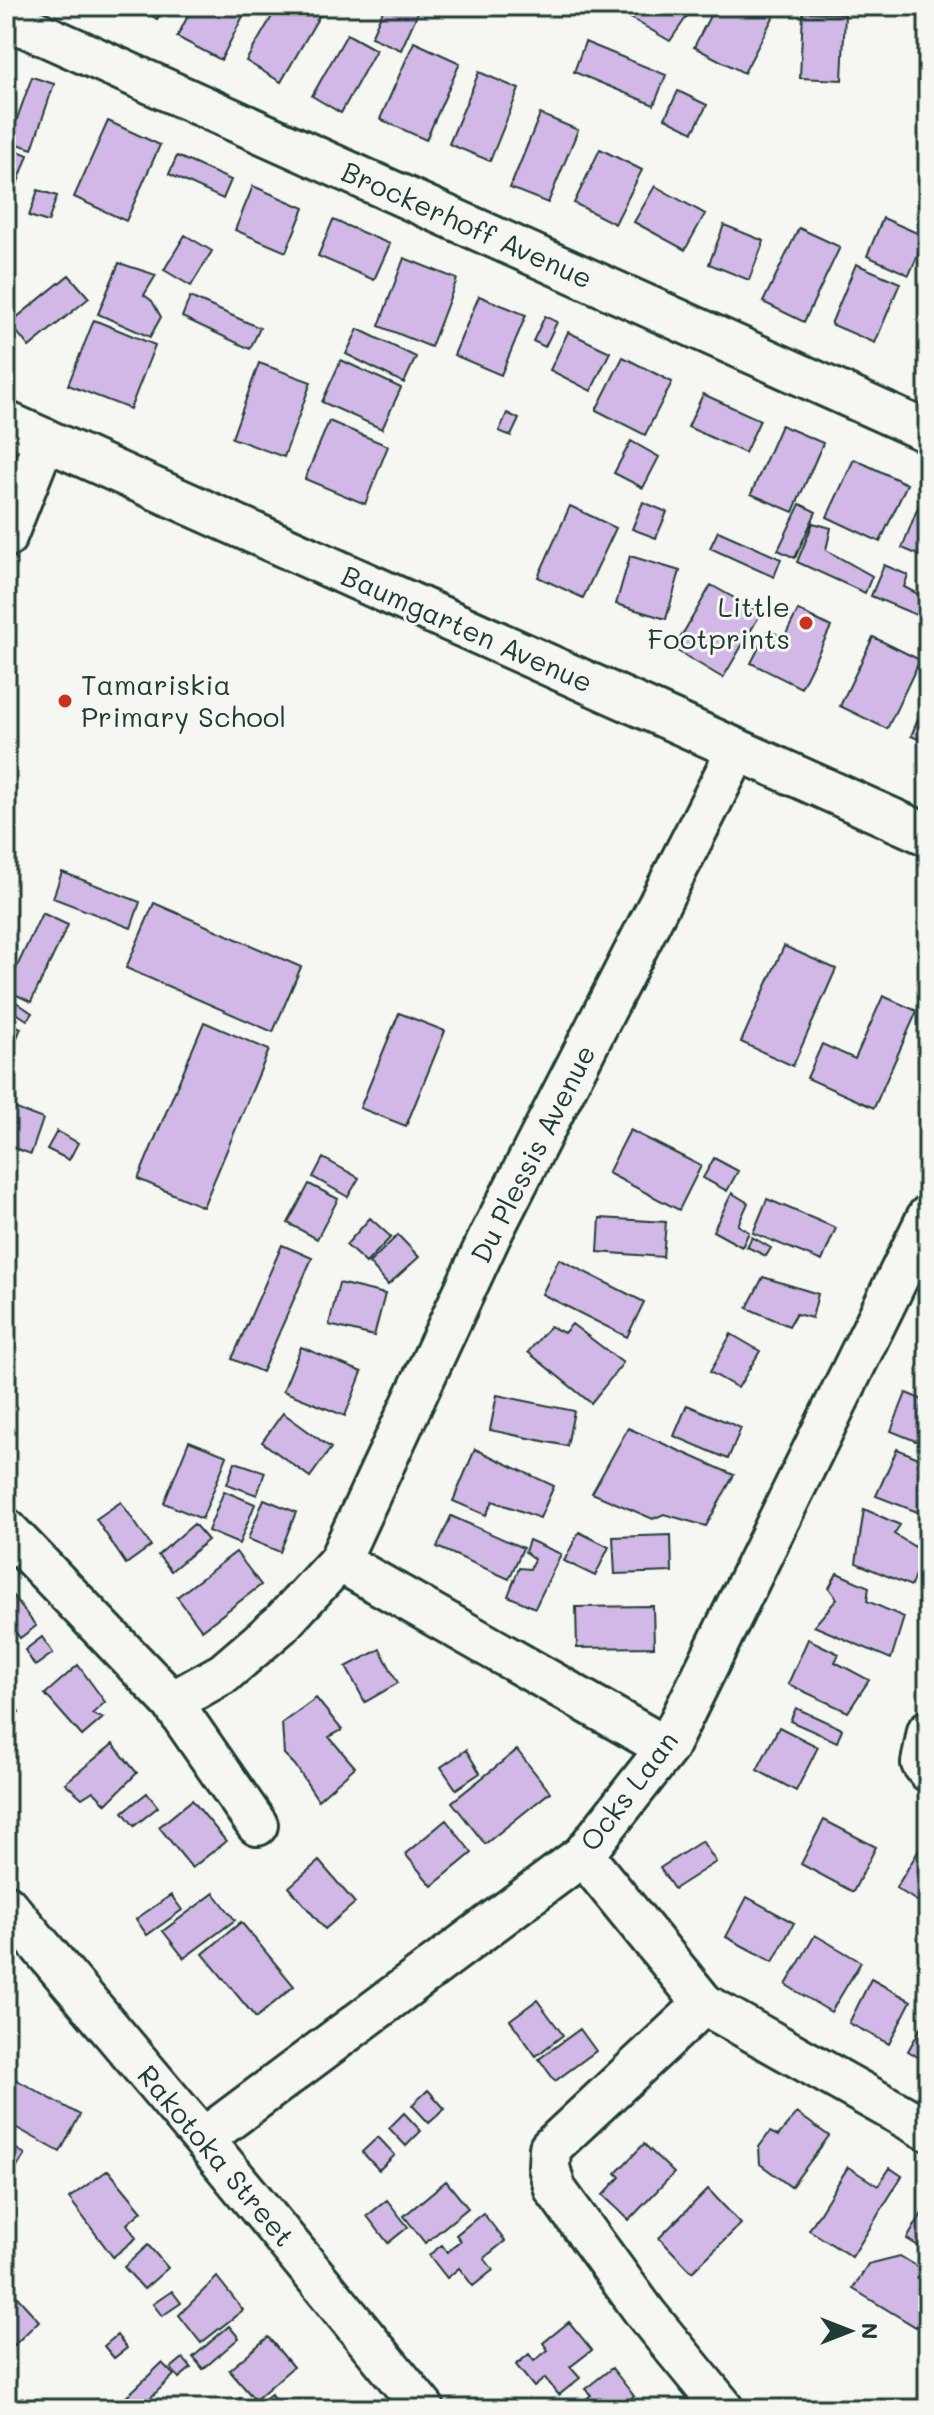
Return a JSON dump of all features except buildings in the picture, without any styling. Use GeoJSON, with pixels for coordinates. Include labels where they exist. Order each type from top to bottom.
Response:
{"type":"FeatureCollection","features":[{"type":"Feature","properties":{"kind":"street","name":"Brockerhoff Avenue"},"geometry":{"type":"LineString","coordinates":[[6,18],[928,432]]}},
{"type":"Feature","properties":{"kind":"street","name":"Baumgarten Avenue"},"geometry":{"type":"LineString","coordinates":[[6,422],[928,835]]}},
{"type":"Feature","properties":{"kind":"street"},"geometry":{"type":"LineString","coordinates":[[6,537],[45,439]]}},
{"type":"Feature","properties":{"kind":"street","name":"Du Plessis Avenue"},"geometry":{"type":"LineString","coordinates":[[172,1702],[224,1673],[281,1624],[339,1561],[490,1236],[737,751]]}},
{"type":"Feature","properties":{"kind":"street","name":"Ocks Laan"},"geometry":{"type":"LineString","coordinates":[[203,2139],[583,1855],[667,1748],[928,1216]]}},
{"type":"Feature","properties":{"kind":"street"},"geometry":{"type":"LineString","coordinates":[[6,1529],[172,1702],[257,1825]]}},
{"type":"Feature","properties":{"kind":"street"},"geometry":{"type":"LineString","coordinates":[[339,1561],[667,1748]]}},
{"type":"Feature","properties":{"kind":"street"},"geometry":{"type":"LineString","coordinates":[[928,1731],[922,1763],[928,1771]]}},
{"type":"Feature","properties":{"kind":"street"},"geometry":{"type":"LineString","coordinates":[[583,1855],[704,2004],[928,2130]]}},
{"type":"Feature","properties":{"kind":"street","name":"Rakotoka Street"},"geometry":{"type":"LineString","coordinates":[[12,1924],[203,2139],[424,2409]]}},
{"type":"Feature","properties":{"kind":"street"},"geometry":{"type":"LineString","coordinates":[[704,2004],[550,2148],[549,2167],[555,2189],[646,2314],[724,2409]]}},
{"type":"Feature","properties":{"kind":"place","name":"Little Footprints"},"geometry":{"type":"Point","coordinates":[806,623]}},
{"type":"Feature","properties":{"kind":"place","name":"Tamariskia Primary School"},"geometry":{"type":"Point","coordinates":[65,701]}}]}
